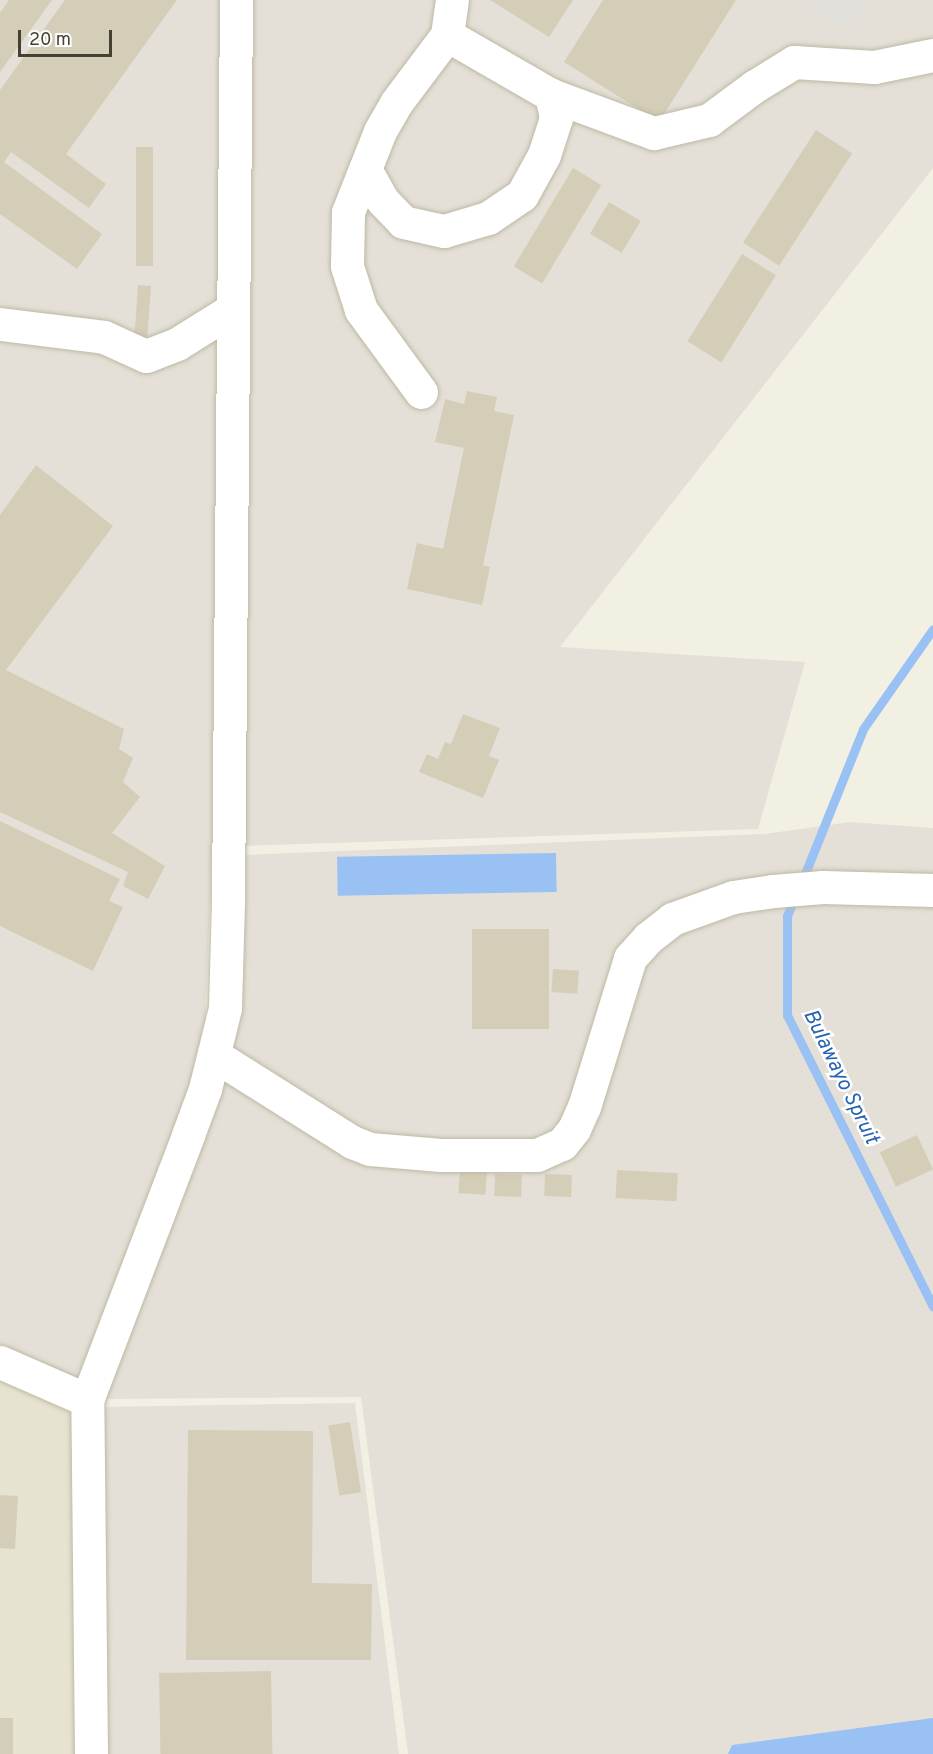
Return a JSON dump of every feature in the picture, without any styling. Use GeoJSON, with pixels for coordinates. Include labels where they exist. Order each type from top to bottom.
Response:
{"type":"FeatureCollection","features":[{"type":"Feature","properties":{"kind":"street"},"geometry":{"type":"LineString","coordinates":[[91,1754],[87,1400],[188,1135],[214,1055],[225,1008],[228,901],[236,0]]}},
{"type":"Feature","properties":{"kind":"street"},"geometry":{"type":"LineString","coordinates":[[421,392],[361,310],[347,266],[348,212],[380,131],[396,103],[447,35],[452,0]]}},
{"type":"Feature","properties":{"kind":"street"},"geometry":{"type":"LineString","coordinates":[[447,35],[551,95],[654,133],[709,120],[755,86],[794,62],[874,67],[933,55]]}},
{"type":"Feature","properties":{"kind":"street"},"geometry":{"type":"LineString","coordinates":[[365,169],[382,200],[403,222],[444,231],[488,219],[522,195],[544,155],[556,118],[551,95]]}},
{"type":"Feature","properties":{"kind":"street"},"geometry":{"type":"LineString","coordinates":[[0,324],[104,337],[146,356],[177,344],[233,309]]}},
{"type":"Feature","properties":{"kind":"street"},"geometry":{"type":"LineString","coordinates":[[214,1055],[352,1142],[370,1149],[441,1155],[537,1155],[562,1144],[574,1128],[584,1107],[630,958],[648,938],[672,919],[733,897],[773,891],[823,887],[933,890]]}},
{"type":"Feature","properties":{"kind":"street"},"geometry":{"type":"LineString","coordinates":[[0,1362],[87,1400]]}},
{"type":"Feature","properties":{"kind":"shaded area"},"geometry":{"type":"Polygon","coordinates":[[[0,0],[933,0],[933,168],[560,647],[805,662],[758,829],[212,847],[204,1049],[83,1392],[0,1356],[0,0]]]}},
{"type":"Feature","properties":{"kind":"shaded area"},"geometry":{"type":"Polygon","coordinates":[[[801,0],[868,0],[848,30],[801,0]]]}},
{"type":"Feature","properties":{"kind":"shaded area"},"geometry":{"type":"Polygon","coordinates":[[[851,822],[933,828],[933,1754],[408,1754],[361,1397],[103,1399],[218,1096],[243,855],[764,834],[851,822]]]}},
{"type":"Feature","properties":{"kind":"shaded area"},"geometry":{"type":"Polygon","coordinates":[[[0,1372],[80,1405],[86,1754],[0,1754],[0,1372]]]}},
{"type":"Feature","properties":{"kind":"shaded area"},"geometry":{"type":"Polygon","coordinates":[[[355,1403],[399,1754],[96,1754],[95,1407],[355,1403]]]}},
{"type":"Feature","properties":{"kind":"water"},"geometry":{"type":"Polygon","coordinates":[[[556,853],[557,892],[338,896],[337,857],[556,853]]]}},
{"type":"Feature","properties":{"kind":"water"},"geometry":{"type":"Polygon","coordinates":[[[933,1718],[933,1754],[728,1754],[732,1745],[933,1718]]]}},
{"type":"Feature","properties":{"kind":"building"},"geometry":{"type":"Polygon","coordinates":[[[9,0],[52,0],[0,72],[0,13],[9,0]]]}},
{"type":"Feature","properties":{"kind":"building"},"geometry":{"type":"Polygon","coordinates":[[[65,0],[177,0],[66,154],[106,184],[89,208],[11,152],[4,162],[102,234],[77,269],[0,214],[0,90],[65,0]]]}},
{"type":"Feature","properties":{"kind":"building"},"geometry":{"type":"Polygon","coordinates":[[[490,0],[573,0],[549,37],[490,0]]]}},
{"type":"Feature","properties":{"kind":"building"},"geometry":{"type":"Polygon","coordinates":[[[603,0],[736,0],[659,122],[564,62],[603,0]]]}},
{"type":"Feature","properties":{"kind":"building"},"geometry":{"type":"Polygon","coordinates":[[[816,130],[852,153],[779,266],[743,242],[816,130]]]}},
{"type":"Feature","properties":{"kind":"building"},"geometry":{"type":"Polygon","coordinates":[[[136,147],[153,147],[153,266],[136,266],[136,147]]]}},
{"type":"Feature","properties":{"kind":"building"},"geometry":{"type":"Polygon","coordinates":[[[573,168],[601,185],[542,284],[514,267],[573,168]]]}},
{"type":"Feature","properties":{"kind":"building"},"geometry":{"type":"Polygon","coordinates":[[[609,202],[641,221],[622,253],[590,234],[609,202]]]}},
{"type":"Feature","properties":{"kind":"building"},"geometry":{"type":"Polygon","coordinates":[[[742,254],[776,275],[721,363],[687,341],[742,254]]]}},
{"type":"Feature","properties":{"kind":"building"},"geometry":{"type":"Polygon","coordinates":[[[138,285],[151,286],[147,341],[134,340],[138,285]]]}},
{"type":"Feature","properties":{"kind":"building"},"geometry":{"type":"Polygon","coordinates":[[[467,391],[497,397],[494,411],[514,415],[483,565],[490,567],[482,605],[407,589],[417,543],[443,549],[464,448],[435,442],[445,399],[464,404],[467,391]]]}},
{"type":"Feature","properties":{"kind":"building"},"geometry":{"type":"Polygon","coordinates":[[[36,465],[113,526],[6,670],[124,729],[119,749],[133,758],[123,782],[140,797],[112,833],[165,866],[148,899],[123,886],[128,872],[0,812],[0,515],[36,465]]]}},
{"type":"Feature","properties":{"kind":"building"},"geometry":{"type":"Polygon","coordinates":[[[463,714],[500,728],[489,756],[499,760],[483,798],[419,772],[427,754],[438,759],[445,742],[451,744],[463,714]]]}},
{"type":"Feature","properties":{"kind":"building"},"geometry":{"type":"Polygon","coordinates":[[[0,821],[120,879],[109,901],[123,907],[93,971],[0,926],[0,821]]]}},
{"type":"Feature","properties":{"kind":"building"},"geometry":{"type":"Polygon","coordinates":[[[472,929],[549,929],[549,1029],[472,1029],[472,929]]]}},
{"type":"Feature","properties":{"kind":"building"},"geometry":{"type":"Polygon","coordinates":[[[553,969],[579,971],[577,994],[551,992],[553,969]]]}},
{"type":"Feature","properties":{"kind":"building"},"geometry":{"type":"Polygon","coordinates":[[[917,1135],[933,1169],[896,1187],[880,1152],[917,1135]]]}},
{"type":"Feature","properties":{"kind":"building"},"geometry":{"type":"Polygon","coordinates":[[[460,1170],[487,1172],[485,1195],[458,1193],[460,1170]]]}},
{"type":"Feature","properties":{"kind":"building"},"geometry":{"type":"Polygon","coordinates":[[[617,1170],[678,1173],[676,1201],[616,1198],[617,1170]]]}},
{"type":"Feature","properties":{"kind":"building"},"geometry":{"type":"Polygon","coordinates":[[[495,1174],[522,1175],[521,1197],[494,1196],[495,1174]]]}},
{"type":"Feature","properties":{"kind":"building"},"geometry":{"type":"Polygon","coordinates":[[[545,1174],[572,1175],[571,1197],[544,1196],[545,1174]]]}},
{"type":"Feature","properties":{"kind":"building"},"geometry":{"type":"Polygon","coordinates":[[[350,1422],[361,1492],[339,1496],[328,1425],[350,1422]]]}},
{"type":"Feature","properties":{"kind":"building"},"geometry":{"type":"Polygon","coordinates":[[[188,1430],[313,1431],[312,1583],[372,1584],[371,1660],[186,1660],[188,1430]]]}},
{"type":"Feature","properties":{"kind":"building"},"geometry":{"type":"Polygon","coordinates":[[[0,1495],[18,1496],[15,1549],[0,1548],[0,1495]]]}},
{"type":"Feature","properties":{"kind":"building"},"geometry":{"type":"Polygon","coordinates":[[[271,1671],[272,1754],[160,1754],[159,1673],[271,1671]]]}},
{"type":"Feature","properties":{"kind":"building"},"geometry":{"type":"Polygon","coordinates":[[[0,1718],[13,1718],[13,1754],[0,1754],[0,1718]]]}},
{"type":"Feature","properties":{"kind":"waterway","name":"Bulawayo Spruit"},"geometry":{"type":"LineString","coordinates":[[802,881],[863,729],[933,629]]}},
{"type":"Feature","properties":{"kind":"waterway","name":"Bulawayo Spruit"},"geometry":{"type":"LineString","coordinates":[[795,896],[787,916],[787,1015],[933,1307]]}}]}
